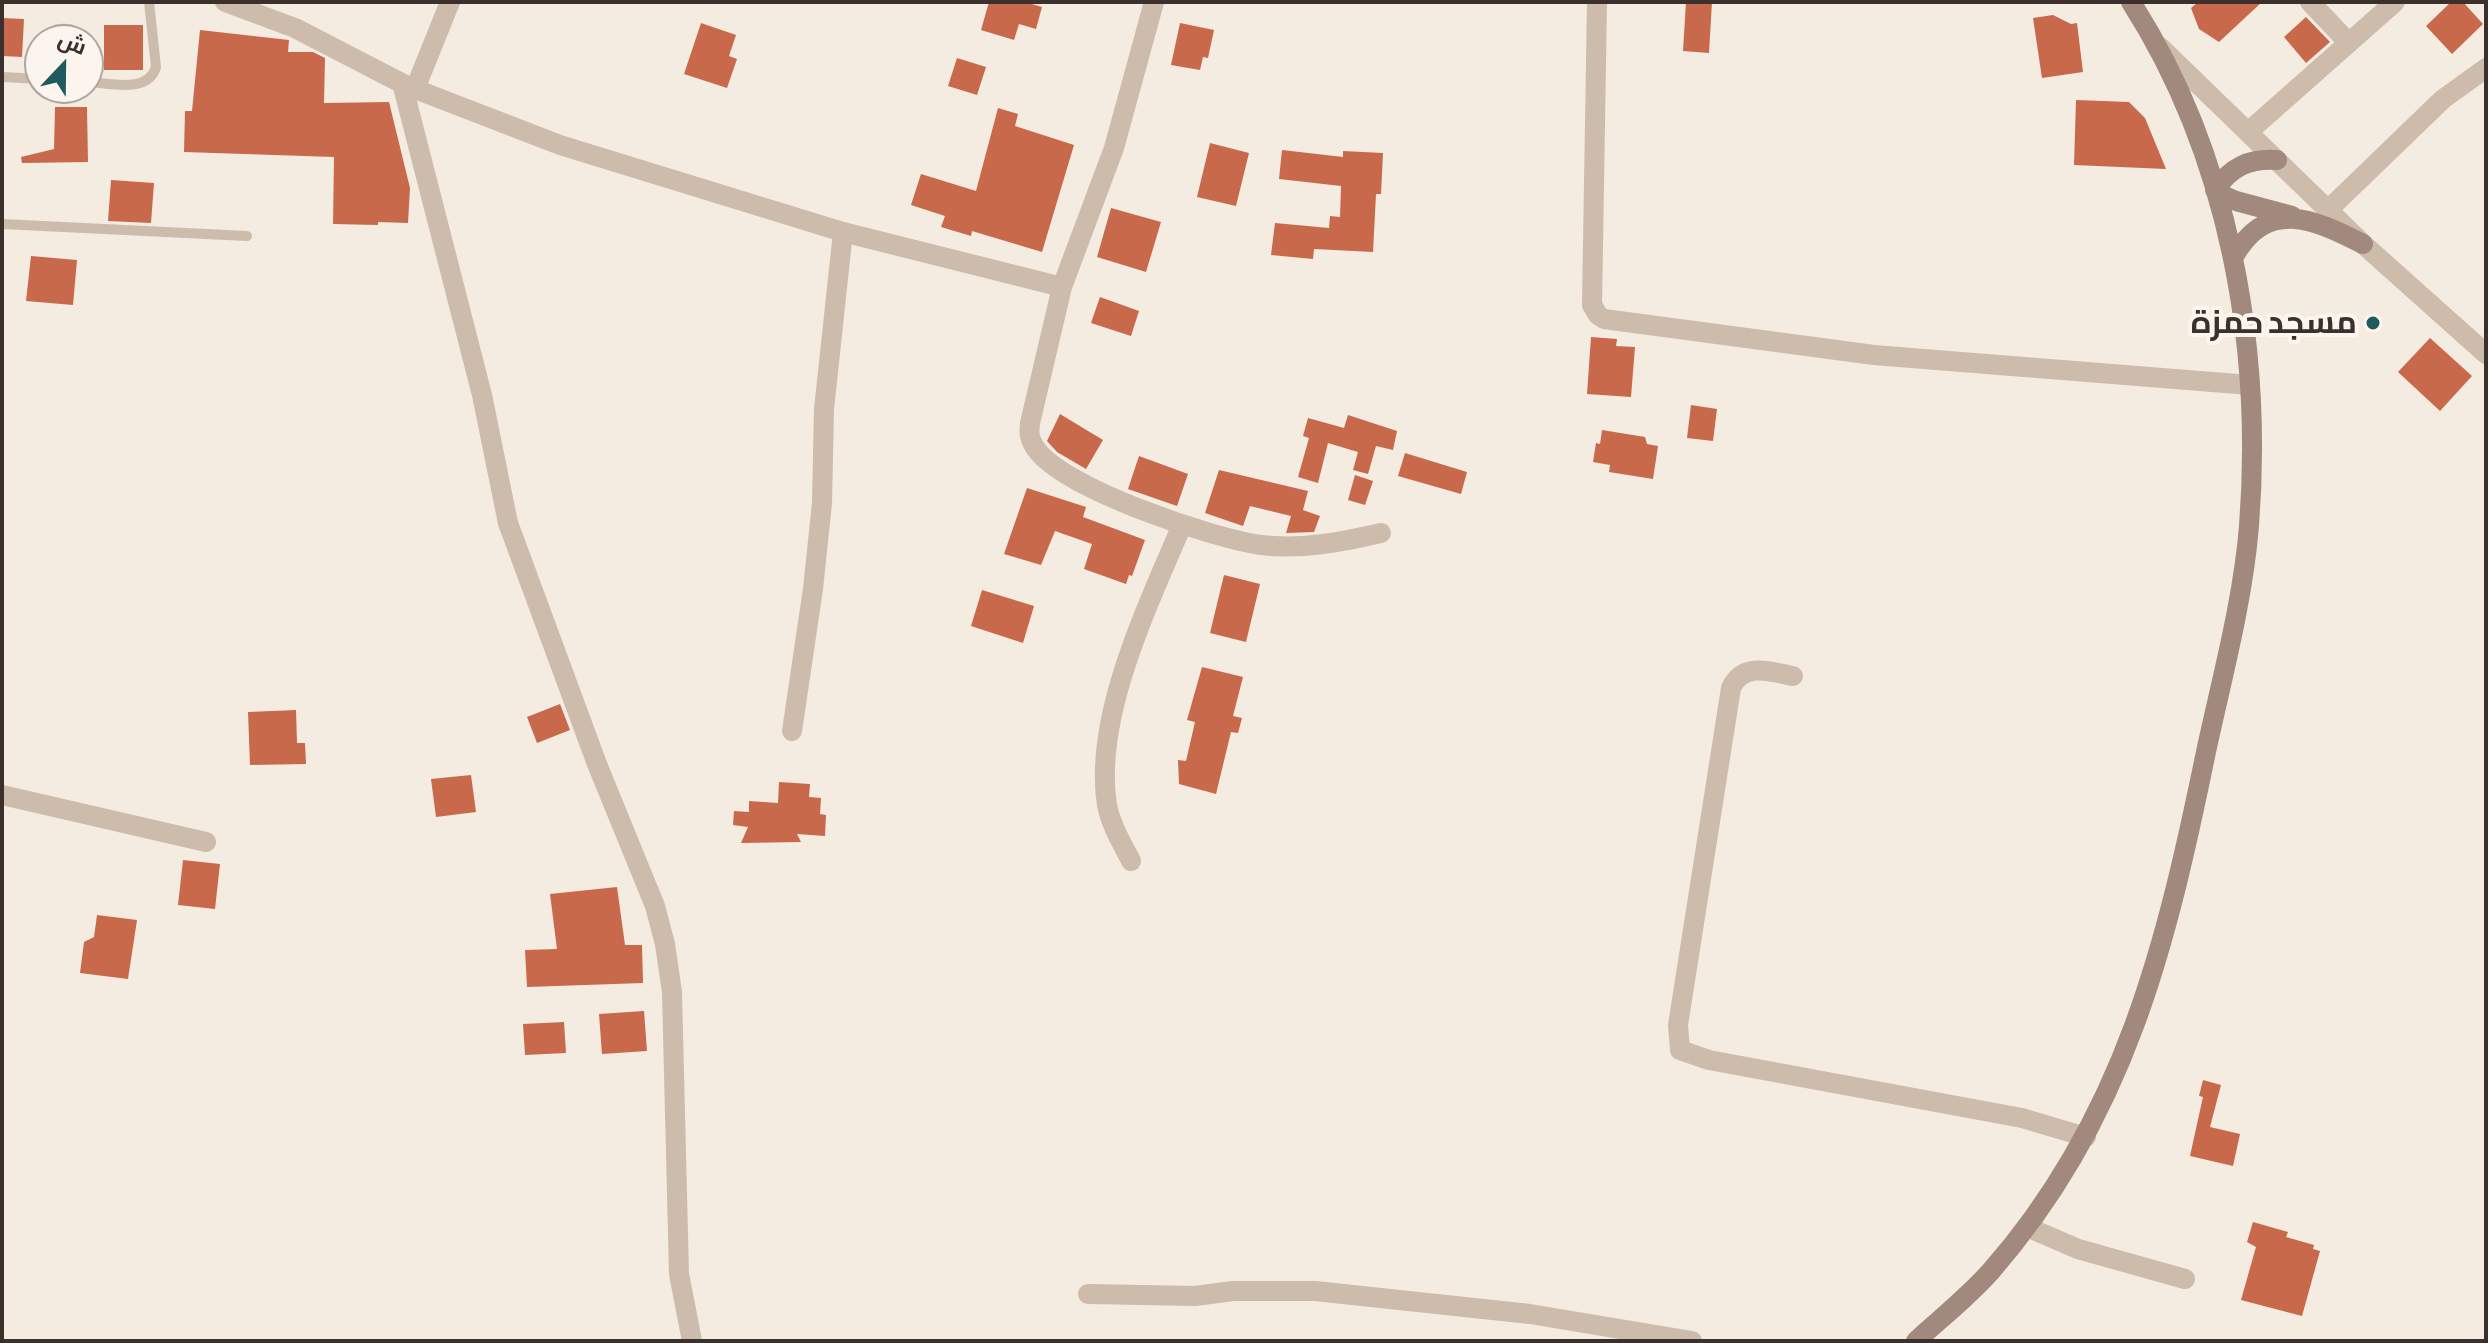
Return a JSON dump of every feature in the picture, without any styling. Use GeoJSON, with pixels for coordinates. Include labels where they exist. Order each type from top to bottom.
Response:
{"type":"FeatureCollection","features":[{"type":"Feature","properties":{"kind":"main road"},"geometry":{"type":"LineString","coordinates":[[1916,1341],[1987,1275],[2027,1227],[2086,1137],[2120,1067],[2157,965],[2239,599],[2251,489],[2250,385],[2233,258],[2216,191],[2188,112],[2155,43],[2131,2]]}},
{"type":"Feature","properties":{"kind":"main road"},"geometry":{"type":"LineString","coordinates":[[2216,191],[2224,178],[2248,162],[2277,160]]}},
{"type":"Feature","properties":{"kind":"main road"},"geometry":{"type":"LineString","coordinates":[[2216,191],[2236,201],[2326,225],[2363,244]]}},
{"type":"Feature","properties":{"kind":"main road"},"geometry":{"type":"LineString","coordinates":[[2233,258],[2257,229],[2269,222],[2294,217]]}},
{"type":"Feature","properties":{"kind":"street"},"geometry":{"type":"LineString","coordinates":[[225,2],[295,28],[408,86],[560,145],[843,232],[1062,287]]}},
{"type":"Feature","properties":{"kind":"street"},"geometry":{"type":"LineString","coordinates":[[450,2],[408,86],[482,395],[508,523],[597,764],[655,906],[665,944],[672,992],[679,1274],[692,1341]]}},
{"type":"Feature","properties":{"kind":"street"},"geometry":{"type":"LineString","coordinates":[[1154,2],[1114,148],[1062,287],[1029,435],[1045,459],[1093,490],[1182,525],[1261,545],[1328,545],[1381,533]]}},
{"type":"Feature","properties":{"kind":"street"},"geometry":{"type":"LineString","coordinates":[[1597,2],[1594,27],[1592,305],[1604,319],[1874,355],[2250,385]]}},
{"type":"Feature","properties":{"kind":"street"},"geometry":{"type":"LineString","coordinates":[[2310,2],[2349,43]]}},
{"type":"Feature","properties":{"kind":"street"},"geometry":{"type":"LineString","coordinates":[[2248,132],[2395,2]]}},
{"type":"Feature","properties":{"kind":"street"},"geometry":{"type":"LineString","coordinates":[[2155,43],[2363,244],[2486,354]]}},
{"type":"Feature","properties":{"kind":"street"},"geometry":{"type":"LineString","coordinates":[[2328,210],[2443,99],[2486,68]]}},
{"type":"Feature","properties":{"kind":"street"},"geometry":{"type":"LineString","coordinates":[[792,731],[822,503],[824,409],[843,232]]}},
{"type":"Feature","properties":{"kind":"street"},"geometry":{"type":"LineString","coordinates":[[1131,861],[1111,822],[1107,803],[1107,756],[1112,710],[1137,632],[1182,525]]}},
{"type":"Feature","properties":{"kind":"street"},"geometry":{"type":"LineString","coordinates":[[1793,676],[1745,671],[1736,678],[1731,688],[1678,1025],[1680,1050],[1709,1060],[2022,1118],[2086,1137]]}},
{"type":"Feature","properties":{"kind":"street"},"geometry":{"type":"LineString","coordinates":[[2,795],[206,842]]}},
{"type":"Feature","properties":{"kind":"street"},"geometry":{"type":"LineString","coordinates":[[2027,1227],[2078,1249],[2185,1279]]}},
{"type":"Feature","properties":{"kind":"street"},"geometry":{"type":"LineString","coordinates":[[1088,1294],[1195,1296],[1233,1291],[1315,1291],[1530,1314],[1692,1341]]}},
{"type":"Feature","properties":{"kind":"lane"},"geometry":{"type":"LineString","coordinates":[[104,83],[134,85],[147,82],[153,76],[156,67],[149,2]]}},
{"type":"Feature","properties":{"kind":"lane"},"geometry":{"type":"LineString","coordinates":[[2,77],[24,78]]}},
{"type":"Feature","properties":{"kind":"lane"},"geometry":{"type":"LineString","coordinates":[[2,224],[247,236]]}},
{"type":"Feature","properties":{"kind":"building"},"geometry":{"type":"Polygon","coordinates":[[[989,2],[1025,2],[1042,7],[1036,29],[1019,24],[1014,40],[981,30],[989,2]]]}},
{"type":"Feature","properties":{"kind":"building"},"geometry":{"type":"Polygon","coordinates":[[[1686,2],[1712,2],[1709,53],[1683,51],[1686,2]]]}},
{"type":"Feature","properties":{"kind":"building"},"geometry":{"type":"Polygon","coordinates":[[[2198,2],[2262,2],[2219,42],[2199,29],[2191,8],[2198,2]]]}},
{"type":"Feature","properties":{"kind":"building"},"geometry":{"type":"Polygon","coordinates":[[[2451,2],[2463,2],[2483,24],[2452,54],[2426,26],[2451,2]]]}},
{"type":"Feature","properties":{"kind":"building"},"geometry":{"type":"Polygon","coordinates":[[[2053,15],[2071,24],[2077,23],[2083,72],[2042,78],[2033,18],[2053,15]]]}},
{"type":"Feature","properties":{"kind":"building"},"geometry":{"type":"Polygon","coordinates":[[[2306,17],[2330,42],[2306,63],[2284,37],[2306,17]]]}},
{"type":"Feature","properties":{"kind":"building"},"geometry":{"type":"Polygon","coordinates":[[[2,18],[24,19],[22,57],[2,56],[2,18]]]}},
{"type":"Feature","properties":{"kind":"building"},"geometry":{"type":"Polygon","coordinates":[[[701,23],[736,35],[729,56],[737,59],[727,88],[684,74],[701,23]]]}},
{"type":"Feature","properties":{"kind":"building"},"geometry":{"type":"Polygon","coordinates":[[[1180,23],[1214,30],[1208,58],[1203,57],[1200,70],[1171,65],[1180,23]]]}},
{"type":"Feature","properties":{"kind":"building"},"geometry":{"type":"Polygon","coordinates":[[[104,25],[143,25],[143,70],[104,70],[104,25]]]}},
{"type":"Feature","properties":{"kind":"building"},"geometry":{"type":"Polygon","coordinates":[[[200,30],[289,40],[288,52],[313,52],[325,58],[324,103],[389,102],[410,188],[408,223],[333,224],[334,157],[184,152],[185,111],[192,111],[200,30]]]}},
{"type":"Feature","properties":{"kind":"building"},"geometry":{"type":"Polygon","coordinates":[[[957,58],[986,67],[977,95],[948,86],[957,58]]]}},
{"type":"Feature","properties":{"kind":"building"},"geometry":{"type":"Polygon","coordinates":[[[2076,100],[2129,102],[2145,118],[2166,169],[2074,165],[2076,100]]]}},
{"type":"Feature","properties":{"kind":"building"},"geometry":{"type":"Polygon","coordinates":[[[55,107],[87,107],[88,162],[22,163],[21,157],[54,149],[55,107]]]}},
{"type":"Feature","properties":{"kind":"building"},"geometry":{"type":"Polygon","coordinates":[[[998,108],[1018,114],[1015,126],[1074,145],[1042,252],[972,231],[971,236],[941,227],[945,216],[911,205],[921,174],[976,191],[998,108]]]}},
{"type":"Feature","properties":{"kind":"building"},"geometry":{"type":"Polygon","coordinates":[[[1210,143],[1249,153],[1236,206],[1197,197],[1210,143]]]}},
{"type":"Feature","properties":{"kind":"building"},"geometry":{"type":"Polygon","coordinates":[[[1282,150],[1343,157],[1343,151],[1383,153],[1381,194],[1376,194],[1373,252],[1314,249],[1313,259],[1271,255],[1275,223],[1329,228],[1330,216],[1340,217],[1341,186],[1279,179],[1282,150]]]}},
{"type":"Feature","properties":{"kind":"building"},"geometry":{"type":"Polygon","coordinates":[[[111,180],[154,183],[151,223],[108,221],[111,180]]]}},
{"type":"Feature","properties":{"kind":"building"},"geometry":{"type":"Polygon","coordinates":[[[1111,208],[1161,222],[1146,272],[1097,257],[1111,208]]]}},
{"type":"Feature","properties":{"kind":"building"},"geometry":{"type":"Polygon","coordinates":[[[31,256],[77,260],[73,305],[26,301],[31,256]]]}},
{"type":"Feature","properties":{"kind":"building"},"geometry":{"type":"Polygon","coordinates":[[[1100,297],[1139,311],[1131,336],[1091,323],[1100,297]]]}},
{"type":"Feature","properties":{"kind":"building"},"geometry":{"type":"Polygon","coordinates":[[[1591,337],[1617,339],[1616,346],[1635,347],[1631,397],[1587,394],[1591,337]]]}},
{"type":"Feature","properties":{"kind":"building"},"geometry":{"type":"Polygon","coordinates":[[[2430,338],[2472,376],[2440,411],[2398,372],[2430,338]]]}},
{"type":"Feature","properties":{"kind":"building"},"geometry":{"type":"Polygon","coordinates":[[[1691,405],[1717,409],[1713,441],[1687,438],[1691,405]]]}},
{"type":"Feature","properties":{"kind":"building"},"geometry":{"type":"Polygon","coordinates":[[[1060,414],[1103,440],[1086,469],[1057,452],[1047,441],[1060,414]]]}},
{"type":"Feature","properties":{"kind":"building"},"geometry":{"type":"Polygon","coordinates":[[[1348,415],[1397,431],[1393,450],[1376,446],[1368,474],[1353,470],[1358,452],[1328,443],[1318,483],[1298,477],[1309,438],[1303,436],[1308,418],[1344,428],[1348,415]]]}},
{"type":"Feature","properties":{"kind":"building"},"geometry":{"type":"Polygon","coordinates":[[[1602,430],[1645,437],[1647,444],[1658,446],[1653,479],[1609,472],[1610,465],[1593,462],[1602,430]]]}},
{"type":"Feature","properties":{"kind":"building"},"geometry":{"type":"Polygon","coordinates":[[[1405,453],[1467,472],[1461,494],[1398,476],[1405,453]]]}},
{"type":"Feature","properties":{"kind":"building"},"geometry":{"type":"Polygon","coordinates":[[[1139,456],[1188,474],[1177,506],[1128,489],[1139,456]]]}},
{"type":"Feature","properties":{"kind":"building"},"geometry":{"type":"Polygon","coordinates":[[[1219,470],[1308,491],[1303,510],[1320,516],[1314,532],[1286,533],[1291,516],[1250,506],[1243,526],[1205,513],[1219,470]]]}},
{"type":"Feature","properties":{"kind":"building"},"geometry":{"type":"Polygon","coordinates":[[[1355,475],[1373,481],[1365,505],[1348,500],[1355,475]]]}},
{"type":"Feature","properties":{"kind":"building"},"geometry":{"type":"Polygon","coordinates":[[[1027,488],[1086,507],[1083,517],[1145,540],[1126,584],[1084,569],[1092,544],[1055,531],[1041,565],[1004,554],[1027,488]]]}},
{"type":"Feature","properties":{"kind":"building"},"geometry":{"type":"Polygon","coordinates":[[[1224,575],[1260,584],[1246,642],[1210,633],[1224,575]]]}},
{"type":"Feature","properties":{"kind":"building"},"geometry":{"type":"Polygon","coordinates":[[[982,590],[1034,606],[1023,643],[971,626],[982,590]]]}},
{"type":"Feature","properties":{"kind":"building"},"geometry":{"type":"Polygon","coordinates":[[[1202,667],[1243,677],[1233,716],[1242,718],[1238,733],[1231,732],[1216,794],[1179,784],[1178,760],[1186,761],[1195,722],[1187,720],[1202,667]]]}},
{"type":"Feature","properties":{"kind":"building"},"geometry":{"type":"Polygon","coordinates":[[[560,704],[570,730],[537,743],[527,717],[560,704]]]}},
{"type":"Feature","properties":{"kind":"building"},"geometry":{"type":"Polygon","coordinates":[[[296,710],[297,743],[305,743],[306,764],[250,765],[248,712],[296,710]]]}},
{"type":"Feature","properties":{"kind":"building"},"geometry":{"type":"Polygon","coordinates":[[[471,775],[476,812],[436,817],[431,779],[471,775]]]}},
{"type":"Feature","properties":{"kind":"building"},"geometry":{"type":"Polygon","coordinates":[[[779,782],[810,784],[809,797],[821,798],[820,814],[826,815],[825,836],[797,834],[801,842],[741,843],[748,827],[733,825],[734,811],[749,812],[749,801],[778,803],[779,782]]]}},
{"type":"Feature","properties":{"kind":"building"},"geometry":{"type":"Polygon","coordinates":[[[183,860],[220,864],[215,909],[178,905],[183,860]]]}},
{"type":"Feature","properties":{"kind":"building"},"geometry":{"type":"Polygon","coordinates":[[[617,887],[625,945],[642,945],[643,983],[527,987],[525,950],[557,949],[550,894],[617,887]]]}},
{"type":"Feature","properties":{"kind":"building"},"geometry":{"type":"Polygon","coordinates":[[[97,915],[137,920],[128,979],[80,973],[84,942],[94,937],[97,915]]]}},
{"type":"Feature","properties":{"kind":"building"},"geometry":{"type":"Polygon","coordinates":[[[644,1011],[647,1051],[602,1054],[599,1014],[644,1011]]]}},
{"type":"Feature","properties":{"kind":"building"},"geometry":{"type":"Polygon","coordinates":[[[564,1022],[566,1053],[525,1055],[523,1024],[564,1022]]]}},
{"type":"Feature","properties":{"kind":"building"},"geometry":{"type":"Polygon","coordinates":[[[2203,1080],[2221,1085],[2210,1127],[2240,1134],[2233,1166],[2190,1156],[2203,1097],[2199,1096],[2203,1080]]]}},
{"type":"Feature","properties":{"kind":"building"},"geometry":{"type":"Polygon","coordinates":[[[2253,1222],[2288,1232],[2286,1237],[2314,1245],[2313,1249],[2320,1251],[2302,1316],[2241,1300],[2256,1247],[2247,1242],[2253,1222]]]}},
{"type":"Feature","properties":{"kind":"place","name":"مسجد حمزة"},"geometry":{"type":"Point","coordinates":[2373,323]}}]}
